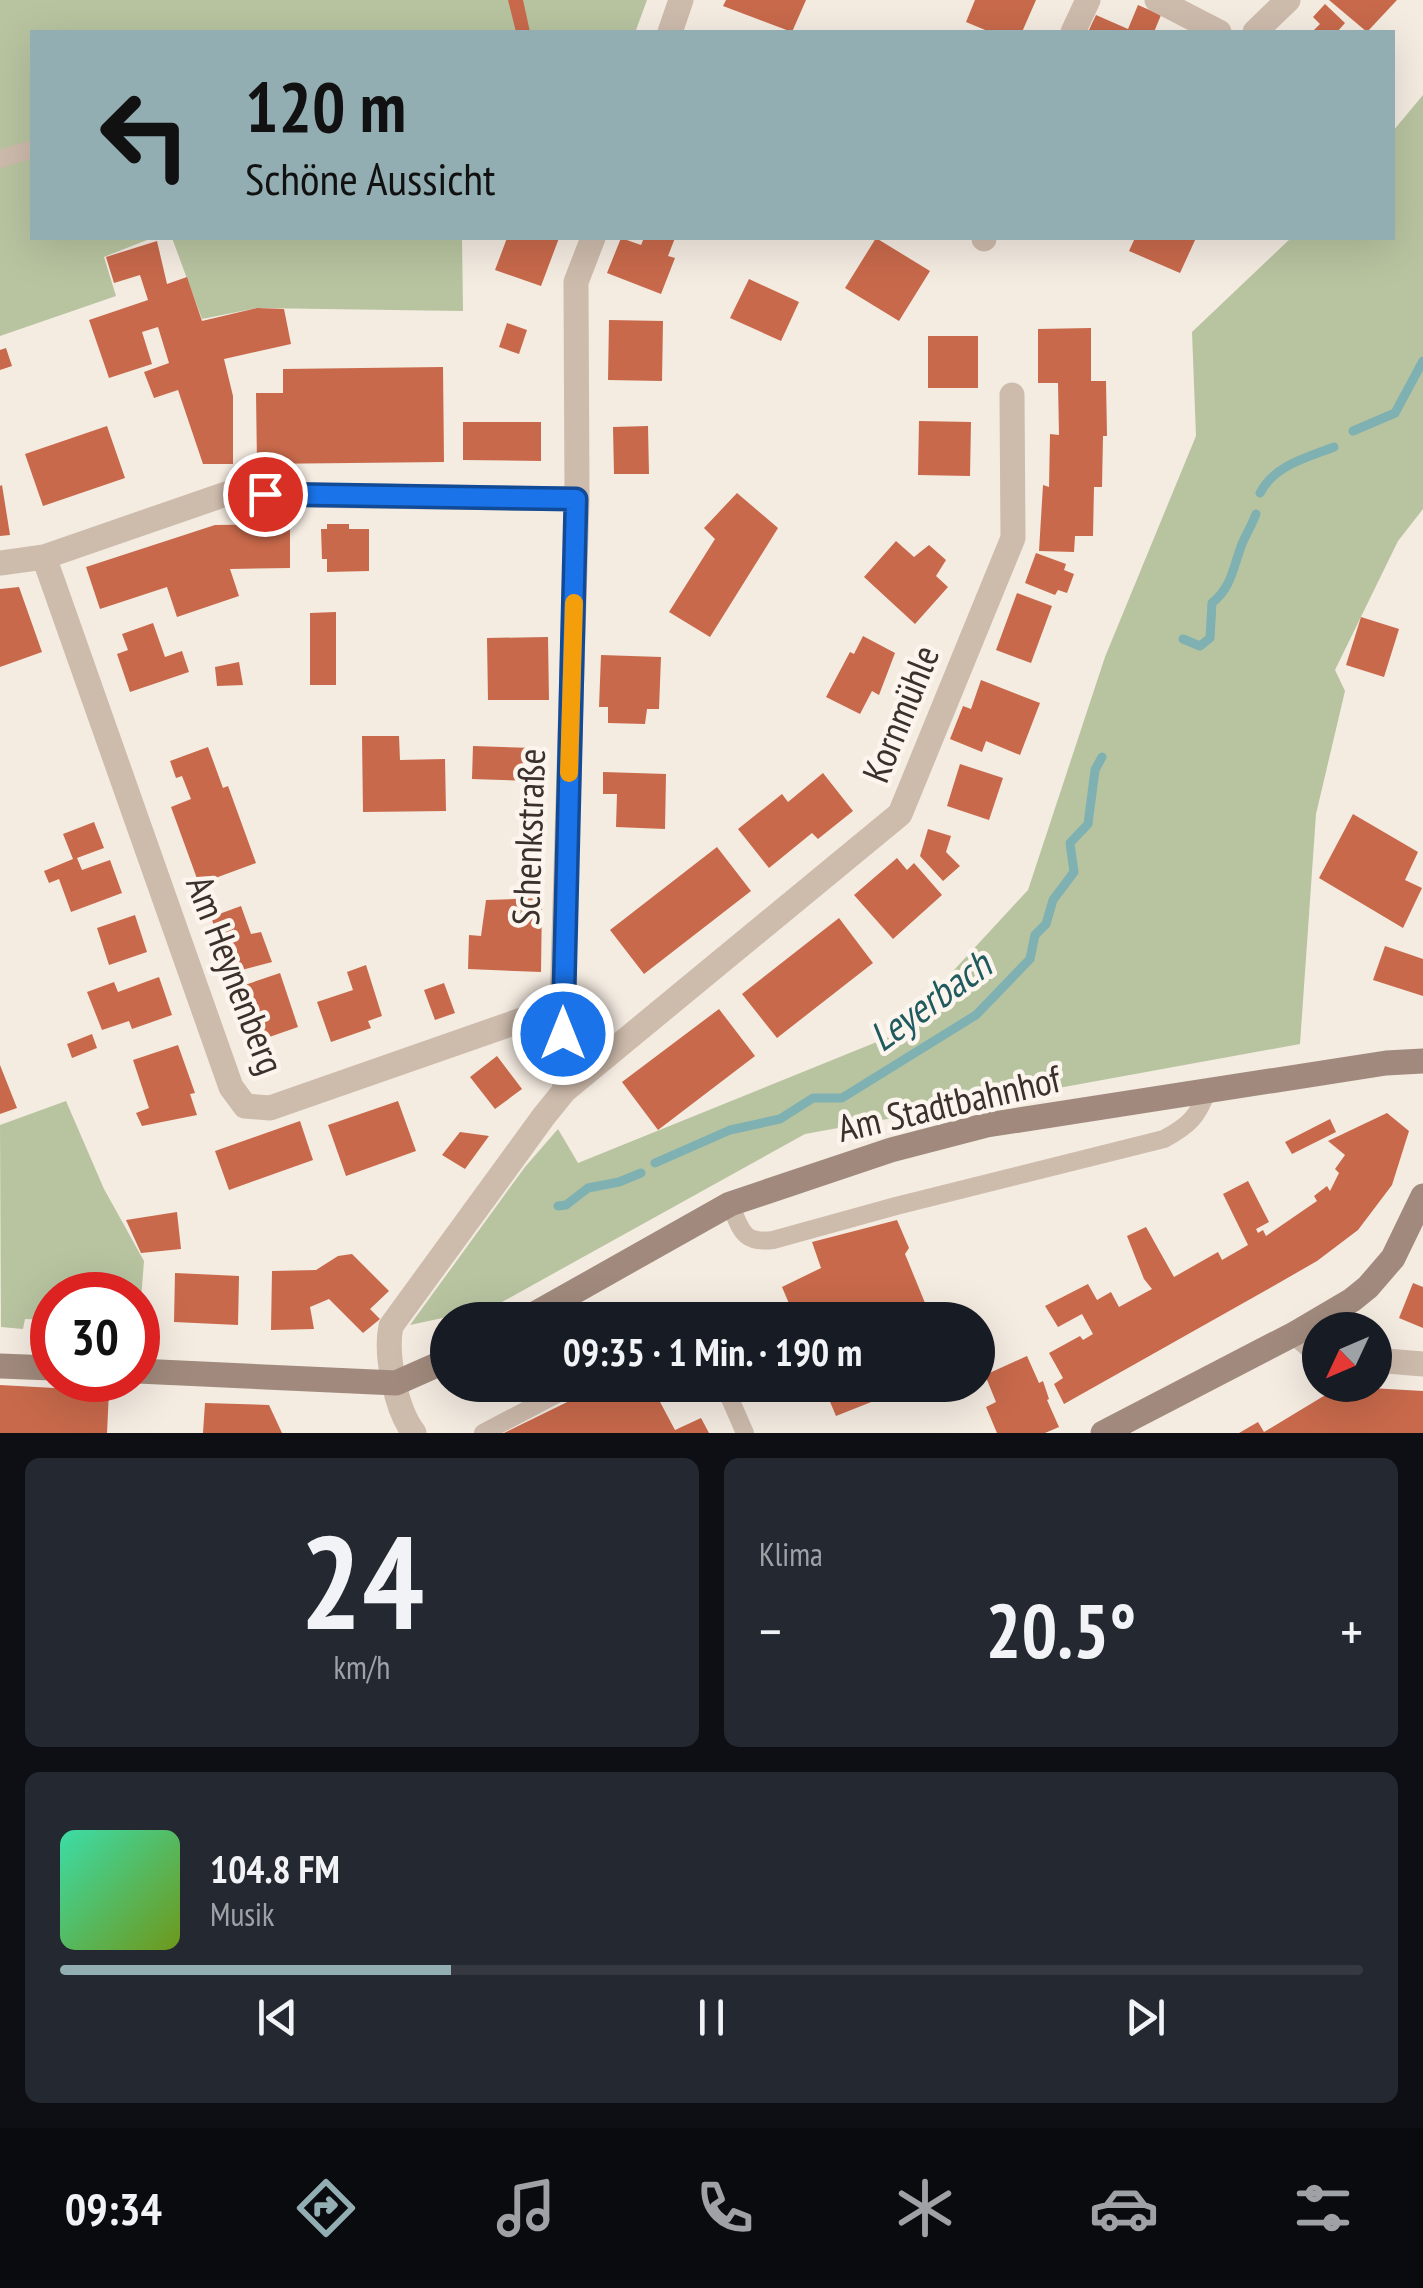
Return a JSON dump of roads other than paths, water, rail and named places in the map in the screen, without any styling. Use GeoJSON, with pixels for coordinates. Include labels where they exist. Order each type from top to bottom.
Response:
{"type":"FeatureCollection","features":[{"type":"Feature","properties":{"kind":"main road","name":"Am Stadtbahnhof"},"geometry":{"type":"LineString","coordinates":[[556,1302],[730,1204],[890,1150],[987,1126],[1386,1063],[1423,1061]]}},
{"type":"Feature","properties":{"kind":"main road"},"geometry":{"type":"LineString","coordinates":[[1102,1433],[1352,1300],[1393,1258],[1423,1196]]}},
{"type":"Feature","properties":{"kind":"main road"},"geometry":{"type":"LineString","coordinates":[[0,1366],[30,1367]]}},
{"type":"Feature","properties":{"kind":"main road"},"geometry":{"type":"LineString","coordinates":[[160,1372],[396,1383],[430,1368]]}},
{"type":"Feature","properties":{"kind":"street"},"geometry":{"type":"LineString","coordinates":[[671,30],[681,0]]}},
{"type":"Feature","properties":{"kind":"street"},"geometry":{"type":"LineString","coordinates":[[1075,30],[1088,0]]}},
{"type":"Feature","properties":{"kind":"street"},"geometry":{"type":"LineString","coordinates":[[1157,0],[1215,30]]}},
{"type":"Feature","properties":{"kind":"street"},"geometry":{"type":"LineString","coordinates":[[1257,30],[1288,0]]}},
{"type":"Feature","properties":{"kind":"street","name":"Schenkstraße"},"geometry":{"type":"LineString","coordinates":[[564,1090],[562,1006],[576,499],[576,282],[592,240]]}},
{"type":"Feature","properties":{"kind":"street","name":"Kornmühle"},"geometry":{"type":"LineString","coordinates":[[564,1090],[900,814],[1013,538],[1012,395]]}},
{"type":"Feature","properties":{"kind":"street"},"geometry":{"type":"LineString","coordinates":[[0,564],[44,557],[226,494],[576,499]]}},
{"type":"Feature","properties":{"kind":"street","name":"Am Heynenberg"},"geometry":{"type":"LineString","coordinates":[[44,557],[231,1088],[245,1106],[270,1108],[562,1006]]}},
{"type":"Feature","properties":{"kind":"street"},"geometry":{"type":"LineString","coordinates":[[414,1433],[402,1409],[387,1346],[398,1312],[564,1090]]}},
{"type":"Feature","properties":{"kind":"street"},"geometry":{"type":"LineString","coordinates":[[1296,1333],[1302,1338]]}},
{"type":"Feature","properties":{"kind":"street"},"geometry":{"type":"LineString","coordinates":[[1392,1361],[1423,1364]]}},
{"type":"Feature","properties":{"kind":"lane"},"geometry":{"type":"LineString","coordinates":[[0,159],[30,150]]}},
{"type":"Feature","properties":{"kind":"lane"},"geometry":{"type":"LineString","coordinates":[[730,1204],[748,1238],[758,1242],[774,1240],[1164,1139],[1187,1127],[1207,1091]]}},
{"type":"Feature","properties":{"kind":"lane"},"geometry":{"type":"LineString","coordinates":[[483,1433],[542,1402]]}},
{"type":"Feature","properties":{"kind":"lane"},"geometry":{"type":"LineString","coordinates":[[731,1402],[745,1433]]}},
{"type":"Feature","properties":{"kind":"waterway","name":"Leyerbach"},"geometry":{"type":"LineString","coordinates":[[1353,431],[1395,413],[1423,361]]}},
{"type":"Feature","properties":{"kind":"waterway","name":"Leyerbach"},"geometry":{"type":"LineString","coordinates":[[1260,493],[1283,469],[1334,447]]}},
{"type":"Feature","properties":{"kind":"waterway","name":"Leyerbach"},"geometry":{"type":"LineString","coordinates":[[1183,639],[1200,646],[1210,638],[1212,603],[1228,583],[1256,514]]}},
{"type":"Feature","properties":{"kind":"waterway","name":"Leyerbach"},"geometry":{"type":"LineString","coordinates":[[655,1163],[730,1130],[780,1119],[813,1098],[842,1098],[976,1015],[1030,959],[1035,935],[1046,924],[1053,900],[1074,872],[1070,843],[1088,824],[1095,770],[1102,757]]}},
{"type":"Feature","properties":{"kind":"waterway","name":"Leyerbach"},"geometry":{"type":"LineString","coordinates":[[558,1206],[566,1205],[588,1188],[641,1173]]}}]}
